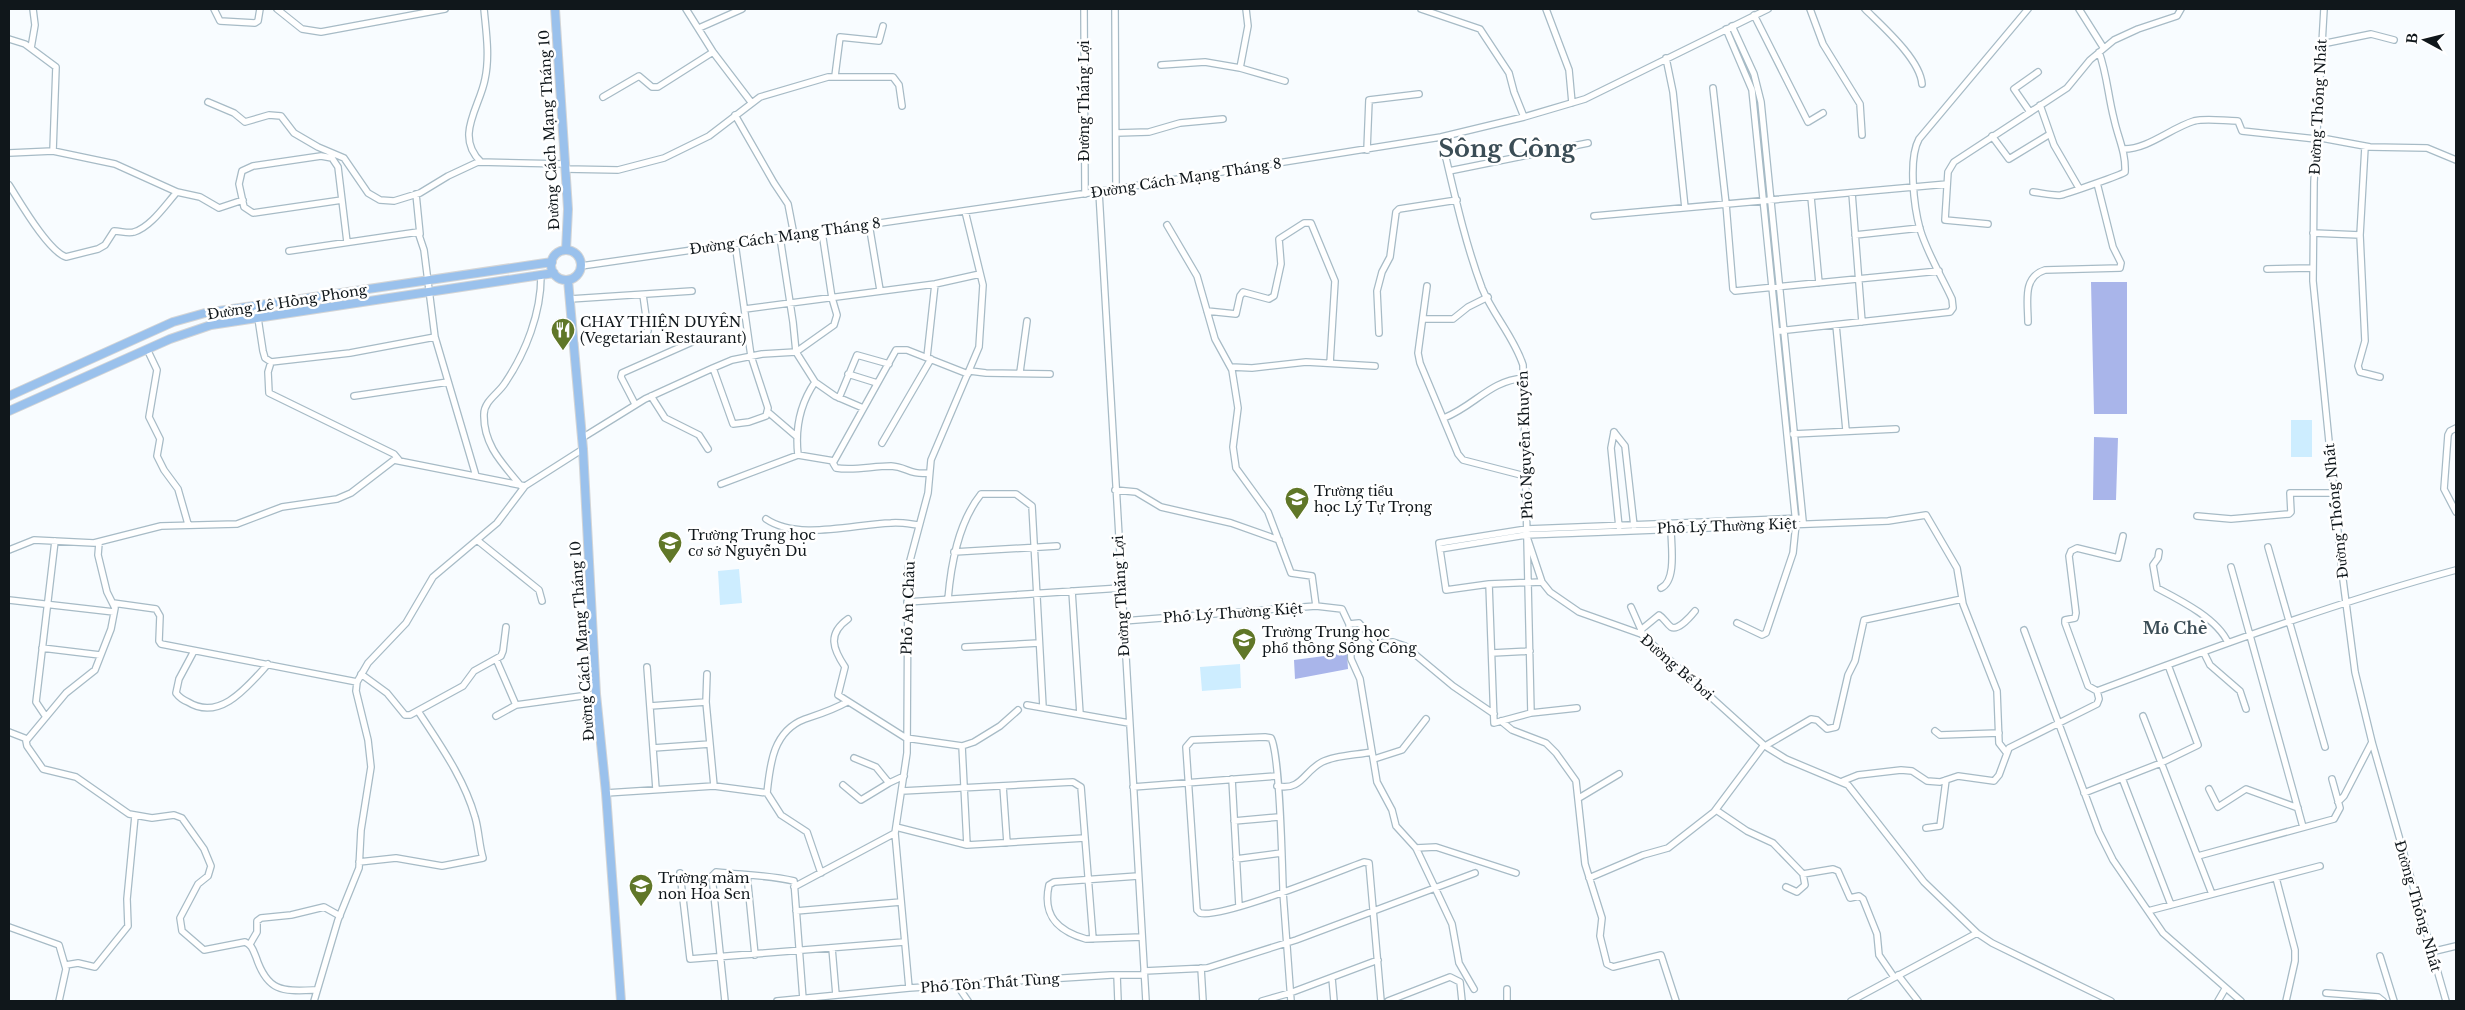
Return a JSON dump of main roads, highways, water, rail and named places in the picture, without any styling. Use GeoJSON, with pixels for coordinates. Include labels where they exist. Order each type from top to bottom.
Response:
{"type":"FeatureCollection","features":[{"type":"Feature","properties":{"kind":"main road","name":"Đường Cách Mạng Tháng 10"},"geometry":{"type":"LineString","coordinates":[[555,9],[568,209],[566,250]]}},
{"type":"Feature","properties":{"kind":"main road"},"geometry":{"type":"LineString","coordinates":[[566,250],[577,255],[581,266],[577,275],[568,280],[558,278],[554,274],[552,262],[557,253],[566,250]]}},
{"type":"Feature","properties":{"kind":"main road","name":"Đường Lê Hồng Phong"},"geometry":{"type":"LineString","coordinates":[[9,396],[173,322],[205,313],[552,262]]}},
{"type":"Feature","properties":{"kind":"main road","name":"Đường Lê Hồng Phong"},"geometry":{"type":"LineString","coordinates":[[9,411],[130,356],[211,325],[554,274]]}},
{"type":"Feature","properties":{"kind":"main road","name":"Đường Cách Mạng Tháng 10"},"geometry":{"type":"LineString","coordinates":[[568,280],[583,449],[596,694],[606,793],[621,1001]]}},
{"type":"Feature","properties":{"kind":"main road"},"geometry":{"type":"LineString","coordinates":[[125,343],[130,356]]}},
{"type":"Feature","properties":{"kind":"main road"},"geometry":{"type":"LineString","coordinates":[[43,381],[48,393]]}},
{"type":"Feature","properties":{"kind":"water"},"geometry":{"type":"Polygon","coordinates":[[[2091,282],[2127,282],[2127,414],[2094,414],[2091,282]]]}},
{"type":"Feature","properties":{"kind":"water"},"geometry":{"type":"Polygon","coordinates":[[[2094,437],[2118,438],[2116,500],[2093,500],[2094,437]]]}},
{"type":"Feature","properties":{"kind":"water"},"geometry":{"type":"Polygon","coordinates":[[[1347,653],[1348,669],[1295,679],[1294,660],[1347,653]]]}},
{"type":"Feature","properties":{"kind":"place","name":"CHAY THIỆN DUYÊN (Vegetarian Restaurant)"},"geometry":{"type":"Point","coordinates":[563,351]}},
{"type":"Feature","properties":{"kind":"place","name":"Trường tiểu học Lý Tự Trọng"},"geometry":{"type":"Point","coordinates":[1297,520]}},
{"type":"Feature","properties":{"kind":"place","name":"Trường Trung học cơ sở Nguyễn Du"},"geometry":{"type":"Point","coordinates":[670,564]}},
{"type":"Feature","properties":{"kind":"place","name":"Trường Trung học phổ thông Sông Công"},"geometry":{"type":"Point","coordinates":[1244,661]}},
{"type":"Feature","properties":{"kind":"place","name":"Trường mầm non Hoa Sen"},"geometry":{"type":"Point","coordinates":[641,907]}},
{"type":"Feature","properties":{"kind":"district","name":"Sông Công"},"geometry":{"type":"Point","coordinates":[1507,148]}},
{"type":"Feature","properties":{"kind":"district","name":"Mỏ Chè"},"geometry":{"type":"Point","coordinates":[2175,628]}}]}
